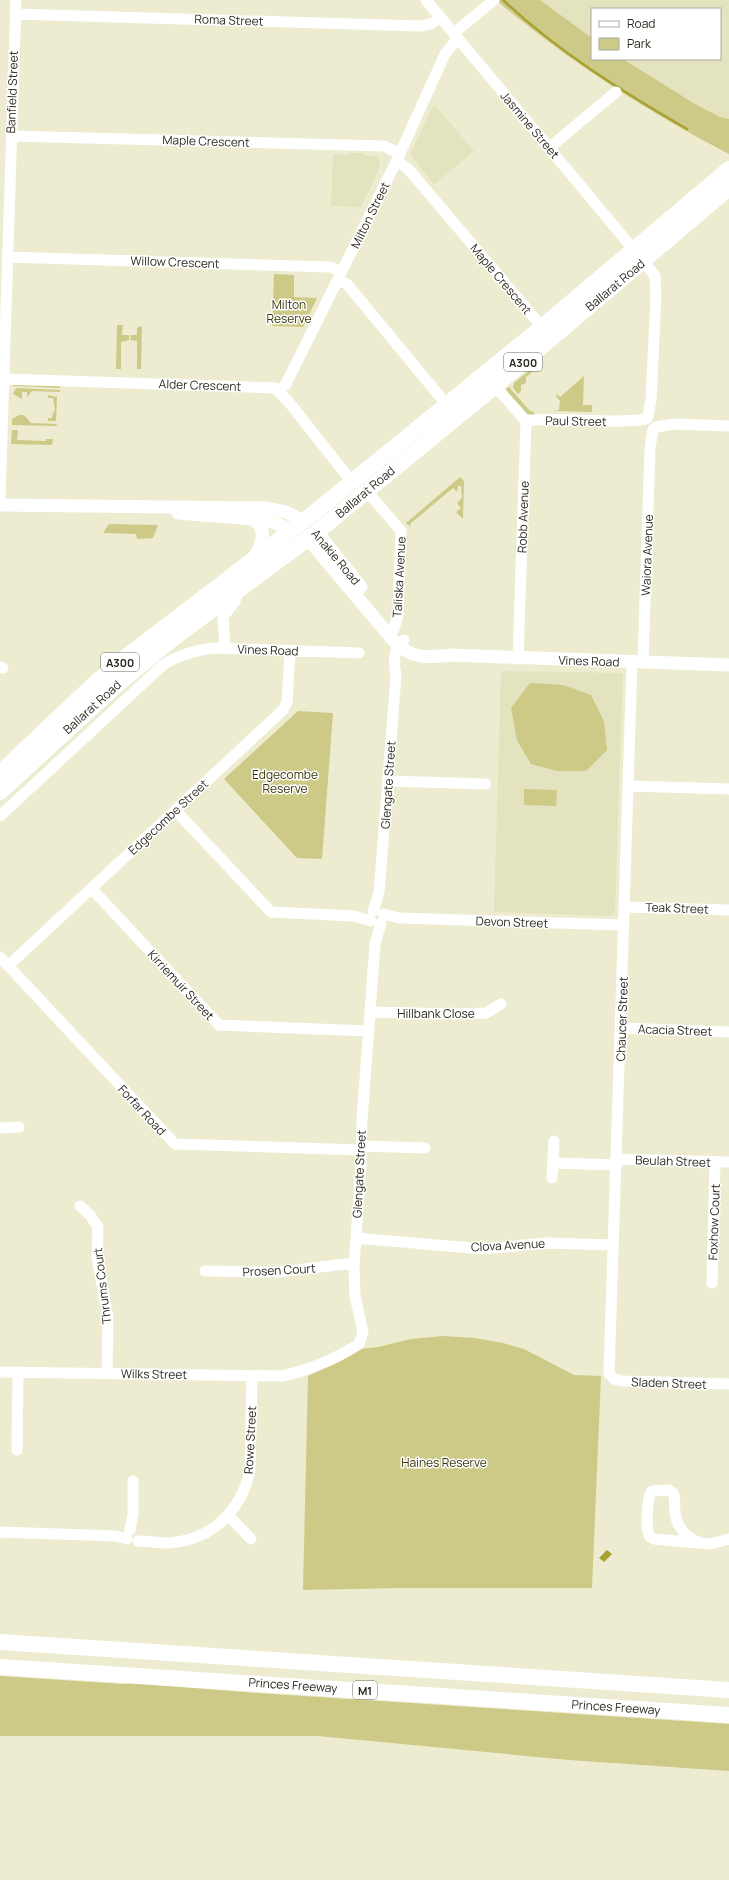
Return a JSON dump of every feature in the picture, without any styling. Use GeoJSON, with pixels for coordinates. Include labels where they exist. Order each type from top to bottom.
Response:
{"type":"FeatureCollection","features":[{"type":"Feature","properties":{"kind":"highway","name":"Ballarat Road"},"geometry":{"type":"LineString","coordinates":[[0,792],[119,683],[171,640],[312,536],[366,490],[495,386],[639,256],[729,169]]}},
{"type":"Feature","properties":{"kind":"highway","name":"Ballarat Road"},"geometry":{"type":"LineString","coordinates":[[0,773],[95,683],[127,656],[298,526],[542,327],[729,188]]}},
{"type":"Feature","properties":{"kind":"highway","name":"Anakie Road"},"geometry":{"type":"LineString","coordinates":[[298,526],[312,536]]}},
{"type":"Feature","properties":{"kind":"highway","name":"Princes Freeway"},"geometry":{"type":"LineString","coordinates":[[0,1642],[729,1690]]}},
{"type":"Feature","properties":{"kind":"highway","name":"Princes Freeway"},"geometry":{"type":"LineString","coordinates":[[0,1667],[729,1715]]}},
{"type":"Feature","properties":{"kind":"main road","name":"Anakie Road"},"geometry":{"type":"LineString","coordinates":[[0,505],[151,508],[210,506],[274,508],[286,512],[298,526]]}},
{"type":"Feature","properties":{"kind":"main road","name":"Anakie Road"},"geometry":{"type":"LineString","coordinates":[[151,508],[194,515],[267,520],[298,526]]}},
{"type":"Feature","properties":{"kind":"main road"},"geometry":{"type":"LineString","coordinates":[[249,518],[257,523],[263,537],[260,547],[250,563]]}},
{"type":"Feature","properties":{"kind":"main road","name":"Anakie Road"},"geometry":{"type":"LineString","coordinates":[[312,536],[394,629],[404,645]]}},
{"type":"Feature","properties":{"kind":"main road","name":"Anakie Road"},"geometry":{"type":"LineString","coordinates":[[312,536],[404,645]]}},
{"type":"Feature","properties":{"kind":"main road","name":"Vines Road"},"geometry":{"type":"LineString","coordinates":[[404,645],[422,657],[450,656],[729,665]]}},
{"type":"Feature","properties":{"kind":"street","name":"Banfield Street"},"geometry":{"type":"LineString","coordinates":[[0,496],[5,379],[7,257],[4,193],[11,136],[16,0]]}},
{"type":"Feature","properties":{"kind":"street","name":"Jasmine Street"},"geometry":{"type":"LineString","coordinates":[[426,0],[639,256]]}},
{"type":"Feature","properties":{"kind":"street","name":"Milton Street"},"geometry":{"type":"LineString","coordinates":[[279,391],[286,384],[340,276],[398,157],[445,54],[456,35],[494,0]]}},
{"type":"Feature","properties":{"kind":"street","name":"Roma Street"},"geometry":{"type":"LineString","coordinates":[[15,14],[420,26],[431,24],[440,17]]}},
{"type":"Feature","properties":{"kind":"street"},"geometry":{"type":"LineString","coordinates":[[549,148],[616,92]]}},
{"type":"Feature","properties":{"kind":"street","name":"Maple Crescent"},"geometry":{"type":"LineString","coordinates":[[11,136],[384,146],[398,157],[542,327]]}},
{"type":"Feature","properties":{"kind":"street","name":"Waiora Avenue"},"geometry":{"type":"LineString","coordinates":[[638,662],[650,448],[656,290],[655,276],[639,256]]}},
{"type":"Feature","properties":{"kind":"street","name":"Willow Crescent"},"geometry":{"type":"LineString","coordinates":[[7,257],[330,267],[340,276],[446,404]]}},
{"type":"Feature","properties":{"kind":"street","name":"Alder Crescent"},"geometry":{"type":"LineString","coordinates":[[5,379],[269,387],[279,391]]}},
{"type":"Feature","properties":{"kind":"street"},"geometry":{"type":"LineString","coordinates":[[495,386],[526,421]]}},
{"type":"Feature","properties":{"kind":"street"},"geometry":{"type":"LineString","coordinates":[[279,391],[352,482]]}},
{"type":"Feature","properties":{"kind":"street","name":"Paul Street"},"geometry":{"type":"LineString","coordinates":[[526,421],[548,419],[729,426]]}},
{"type":"Feature","properties":{"kind":"street","name":"Robb Avenue"},"geometry":{"type":"LineString","coordinates":[[518,659],[526,421]]}},
{"type":"Feature","properties":{"kind":"street","name":"Taliska Avenue"},"geometry":{"type":"LineString","coordinates":[[366,490],[401,531],[398,614],[394,629]]}},
{"type":"Feature","properties":{"kind":"street","name":"Vines Road"},"geometry":{"type":"LineString","coordinates":[[225,648],[223,617],[235,601],[238,591]]}},
{"type":"Feature","properties":{"kind":"street","name":"Glengate Street"},"geometry":{"type":"LineString","coordinates":[[308,1370],[340,1356],[359,1344],[363,1332],[355,1296],[354,1262],[368,1031],[396,676],[404,645]]}},
{"type":"Feature","properties":{"kind":"street","name":"Vines Road"},"geometry":{"type":"LineString","coordinates":[[203,650],[225,648],[359,653]]}},
{"type":"Feature","properties":{"kind":"street","name":"Ballarat Road"},"geometry":{"type":"LineString","coordinates":[[0,816],[165,664],[203,650]]}},
{"type":"Feature","properties":{"kind":"street","name":"Edgecombe Street"},"geometry":{"type":"LineString","coordinates":[[8,966],[285,708],[287,700],[290,651]]}},
{"type":"Feature","properties":{"kind":"street","name":"Chaucer Street"},"geometry":{"type":"LineString","coordinates":[[611,1376],[609,1373],[629,786],[638,662]]}},
{"type":"Feature","properties":{"kind":"street"},"geometry":{"type":"LineString","coordinates":[[388,781],[486,784]]}},
{"type":"Feature","properties":{"kind":"street"},"geometry":{"type":"LineString","coordinates":[[629,786],[729,789]]}},
{"type":"Feature","properties":{"kind":"street"},"geometry":{"type":"LineString","coordinates":[[175,810],[271,912],[377,917]]}},
{"type":"Feature","properties":{"kind":"street","name":"Kirriemuir Street"},"geometry":{"type":"LineString","coordinates":[[92,888],[219,1025],[368,1031]]}},
{"type":"Feature","properties":{"kind":"street","name":"Teak Street"},"geometry":{"type":"LineString","coordinates":[[625,906],[729,910]]}},
{"type":"Feature","properties":{"kind":"street","name":"Devon Street"},"geometry":{"type":"LineString","coordinates":[[377,917],[624,925]]}},
{"type":"Feature","properties":{"kind":"street","name":"Forfar Road"},"geometry":{"type":"LineString","coordinates":[[0,957],[175,1144],[425,1148]]}},
{"type":"Feature","properties":{"kind":"street","name":"Hillbank Close"},"geometry":{"type":"LineString","coordinates":[[370,1012],[453,1014],[486,1013],[501,1004]]}},
{"type":"Feature","properties":{"kind":"street","name":"Acacia Street"},"geometry":{"type":"LineString","coordinates":[[621,1028],[729,1032]]}},
{"type":"Feature","properties":{"kind":"street"},"geometry":{"type":"LineString","coordinates":[[0,1128],[19,1127]]}},
{"type":"Feature","properties":{"kind":"street"},"geometry":{"type":"LineString","coordinates":[[407,1147],[408,1136]]}},
{"type":"Feature","properties":{"kind":"street"},"geometry":{"type":"LineString","coordinates":[[552,1178],[554,1141]]}},
{"type":"Feature","properties":{"kind":"street","name":"Foxhow Court"},"geometry":{"type":"LineString","coordinates":[[712,1283],[716,1162]]}},
{"type":"Feature","properties":{"kind":"street","name":"Beulah Street"},"geometry":{"type":"LineString","coordinates":[[553,1163],[729,1162]]}},
{"type":"Feature","properties":{"kind":"street","name":"Thrums Court"},"geometry":{"type":"LineString","coordinates":[[80,1206],[90,1215],[98,1228],[97,1258],[108,1317],[107,1374]]}},
{"type":"Feature","properties":{"kind":"street","name":"Clova Avenue"},"geometry":{"type":"LineString","coordinates":[[356,1238],[483,1249],[546,1243],[613,1245]]}},
{"type":"Feature","properties":{"kind":"street","name":"Prosen Court"},"geometry":{"type":"LineString","coordinates":[[205,1271],[279,1272],[354,1262]]}},
{"type":"Feature","properties":{"kind":"street","name":"Wilks Street"},"geometry":{"type":"LineString","coordinates":[[0,1372],[282,1376],[308,1370]]}},
{"type":"Feature","properties":{"kind":"street"},"geometry":{"type":"LineString","coordinates":[[16,1450],[18,1372]]}},
{"type":"Feature","properties":{"kind":"street","name":"Rowe Street"},"geometry":{"type":"LineString","coordinates":[[0,1532],[116,1536],[133,1534],[158,1542],[168,1543],[201,1535],[212,1529],[228,1516],[236,1507],[248,1481],[250,1470],[252,1376]]}},
{"type":"Feature","properties":{"kind":"street","name":"Sladen Street"},"geometry":{"type":"LineString","coordinates":[[611,1376],[622,1381],[729,1384]]}},
{"type":"Feature","properties":{"kind":"street"},"geometry":{"type":"LineString","coordinates":[[133,1481],[133,1534]]}},
{"type":"Feature","properties":{"kind":"street"},"geometry":{"type":"LineString","coordinates":[[700,1543],[690,1538],[680,1528],[675,1515],[673,1493],[668,1490],[652,1491],[648,1499],[649,1536],[654,1539],[700,1543],[714,1544],[729,1538]]}},
{"type":"Feature","properties":{"kind":"street"},"geometry":{"type":"LineString","coordinates":[[228,1516],[251,1539]]}},
{"type":"Feature","properties":{"kind":"shaded area"},"geometry":{"type":"Polygon","coordinates":[[[540,0],[729,0],[729,119],[720,117],[695,104],[625,60],[721,60],[721,8],[591,8],[591,37],[540,0]]]}},
{"type":"Feature","properties":{"kind":"shaded area"},"geometry":{"type":"Polygon","coordinates":[[[434,104],[474,151],[434,185],[410,154],[434,104]]]}},
{"type":"Feature","properties":{"kind":"shaded area"},"geometry":{"type":"Polygon","coordinates":[[[349,153],[365,153],[365,156],[376,156],[380,160],[379,169],[361,207],[331,206],[333,154],[349,155],[349,153]]]}},
{"type":"Feature","properties":{"kind":"shaded area"},"geometry":{"type":"Polygon","coordinates":[[[501,671],[623,673],[615,912],[611,916],[494,912],[501,671]]]}},
{"type":"Feature","properties":{"kind":"shaded area"},"geometry":{"type":"Polygon","coordinates":[[[607,1550],[612,1554],[604,1562],[599,1558],[607,1550]]]}},
{"type":"Feature","properties":{"kind":"green space"},"geometry":{"type":"Polygon","coordinates":[[[496,0],[540,0],[591,37],[591,60],[625,60],[695,104],[720,117],[729,119],[729,154],[668,120],[608,83],[579,64],[496,0]]]}},
{"type":"Feature","properties":{"kind":"green space","name":"Milton Reserve"},"geometry":{"type":"Polygon","coordinates":[[[274,274],[294,275],[294,297],[317,298],[303,327],[272,326],[274,274]]]}},
{"type":"Feature","properties":{"kind":"green space"},"geometry":{"type":"Polygon","coordinates":[[[117,325],[123,325],[122,335],[129,335],[129,340],[121,342],[121,369],[116,369],[117,325]]]}},
{"type":"Feature","properties":{"kind":"green space"},"geometry":{"type":"Polygon","coordinates":[[[140,326],[142,327],[141,369],[137,369],[137,341],[130,340],[131,335],[137,335],[137,328],[140,326]]]}},
{"type":"Feature","properties":{"kind":"green space"},"geometry":{"type":"Polygon","coordinates":[[[530,370],[532,372],[526,377],[526,383],[521,385],[521,391],[518,394],[513,388],[514,383],[530,370]]]}},
{"type":"Feature","properties":{"kind":"green space"},"geometry":{"type":"Polygon","coordinates":[[[584,376],[583,405],[592,405],[592,412],[554,411],[559,410],[560,401],[556,396],[557,394],[560,397],[584,376]]]}},
{"type":"Feature","properties":{"kind":"green space"},"geometry":{"type":"Polygon","coordinates":[[[13,386],[60,386],[60,388],[13,386]]]}},
{"type":"Feature","properties":{"kind":"green space"},"geometry":{"type":"Polygon","coordinates":[[[509,387],[530,411],[534,412],[534,415],[527,414],[508,393],[506,389],[509,387]]]}},
{"type":"Feature","properties":{"kind":"green space"},"geometry":{"type":"Polygon","coordinates":[[[16,388],[60,390],[60,392],[32,391],[27,397],[27,392],[22,392],[22,399],[13,394],[16,388]]]}},
{"type":"Feature","properties":{"kind":"green space"},"geometry":{"type":"Polygon","coordinates":[[[48,395],[57,397],[56,421],[48,421],[48,418],[52,418],[55,410],[53,398],[48,398],[48,395]]]}},
{"type":"Feature","properties":{"kind":"green space"},"geometry":{"type":"Polygon","coordinates":[[[19,415],[24,415],[31,423],[56,424],[58,426],[12,425],[12,419],[19,415]]]}},
{"type":"Feature","properties":{"kind":"green space"},"geometry":{"type":"Polygon","coordinates":[[[12,430],[18,430],[17,440],[46,441],[46,439],[53,439],[52,445],[11,444],[12,430]]]}},
{"type":"Feature","properties":{"kind":"green space"},"geometry":{"type":"Polygon","coordinates":[[[460,477],[464,481],[463,519],[456,512],[461,508],[457,503],[462,498],[461,486],[458,486],[457,492],[453,488],[410,524],[411,527],[406,523],[460,477]]]}},
{"type":"Feature","properties":{"kind":"green space"},"geometry":{"type":"Polygon","coordinates":[[[109,524],[158,525],[153,538],[137,539],[136,534],[103,533],[109,524]]]}},
{"type":"Feature","properties":{"kind":"green space"},"geometry":{"type":"Polygon","coordinates":[[[530,683],[563,685],[591,695],[604,721],[607,750],[586,771],[557,771],[531,764],[517,740],[511,708],[530,683]]]}},
{"type":"Feature","properties":{"kind":"green space","name":"Edgecombe Reserve"},"geometry":{"type":"Polygon","coordinates":[[[298,711],[333,713],[322,859],[297,858],[224,779],[298,711]]]}},
{"type":"Feature","properties":{"kind":"green space"},"geometry":{"type":"Polygon","coordinates":[[[524,789],[557,790],[556,806],[524,805],[524,789]]]}},
{"type":"Feature","properties":{"kind":"green space","name":"Haines Reserve"},"geometry":{"type":"Polygon","coordinates":[[[443,1336],[475,1338],[503,1343],[524,1349],[574,1375],[601,1376],[592,1588],[401,1588],[303,1590],[308,1376],[361,1349],[378,1347],[411,1339],[443,1336]]]}},
{"type":"Feature","properties":{"kind":"green space"},"geometry":{"type":"Polygon","coordinates":[[[0,1676],[122,1684],[130,1683],[257,1693],[729,1724],[729,1771],[569,1760],[318,1736],[0,1736],[0,1676]]]}},
{"type":"Feature","properties":{"kind":"waterway"},"geometry":{"type":"LineString","coordinates":[[503,0],[524,19],[591,70],[687,129]]}}]}
